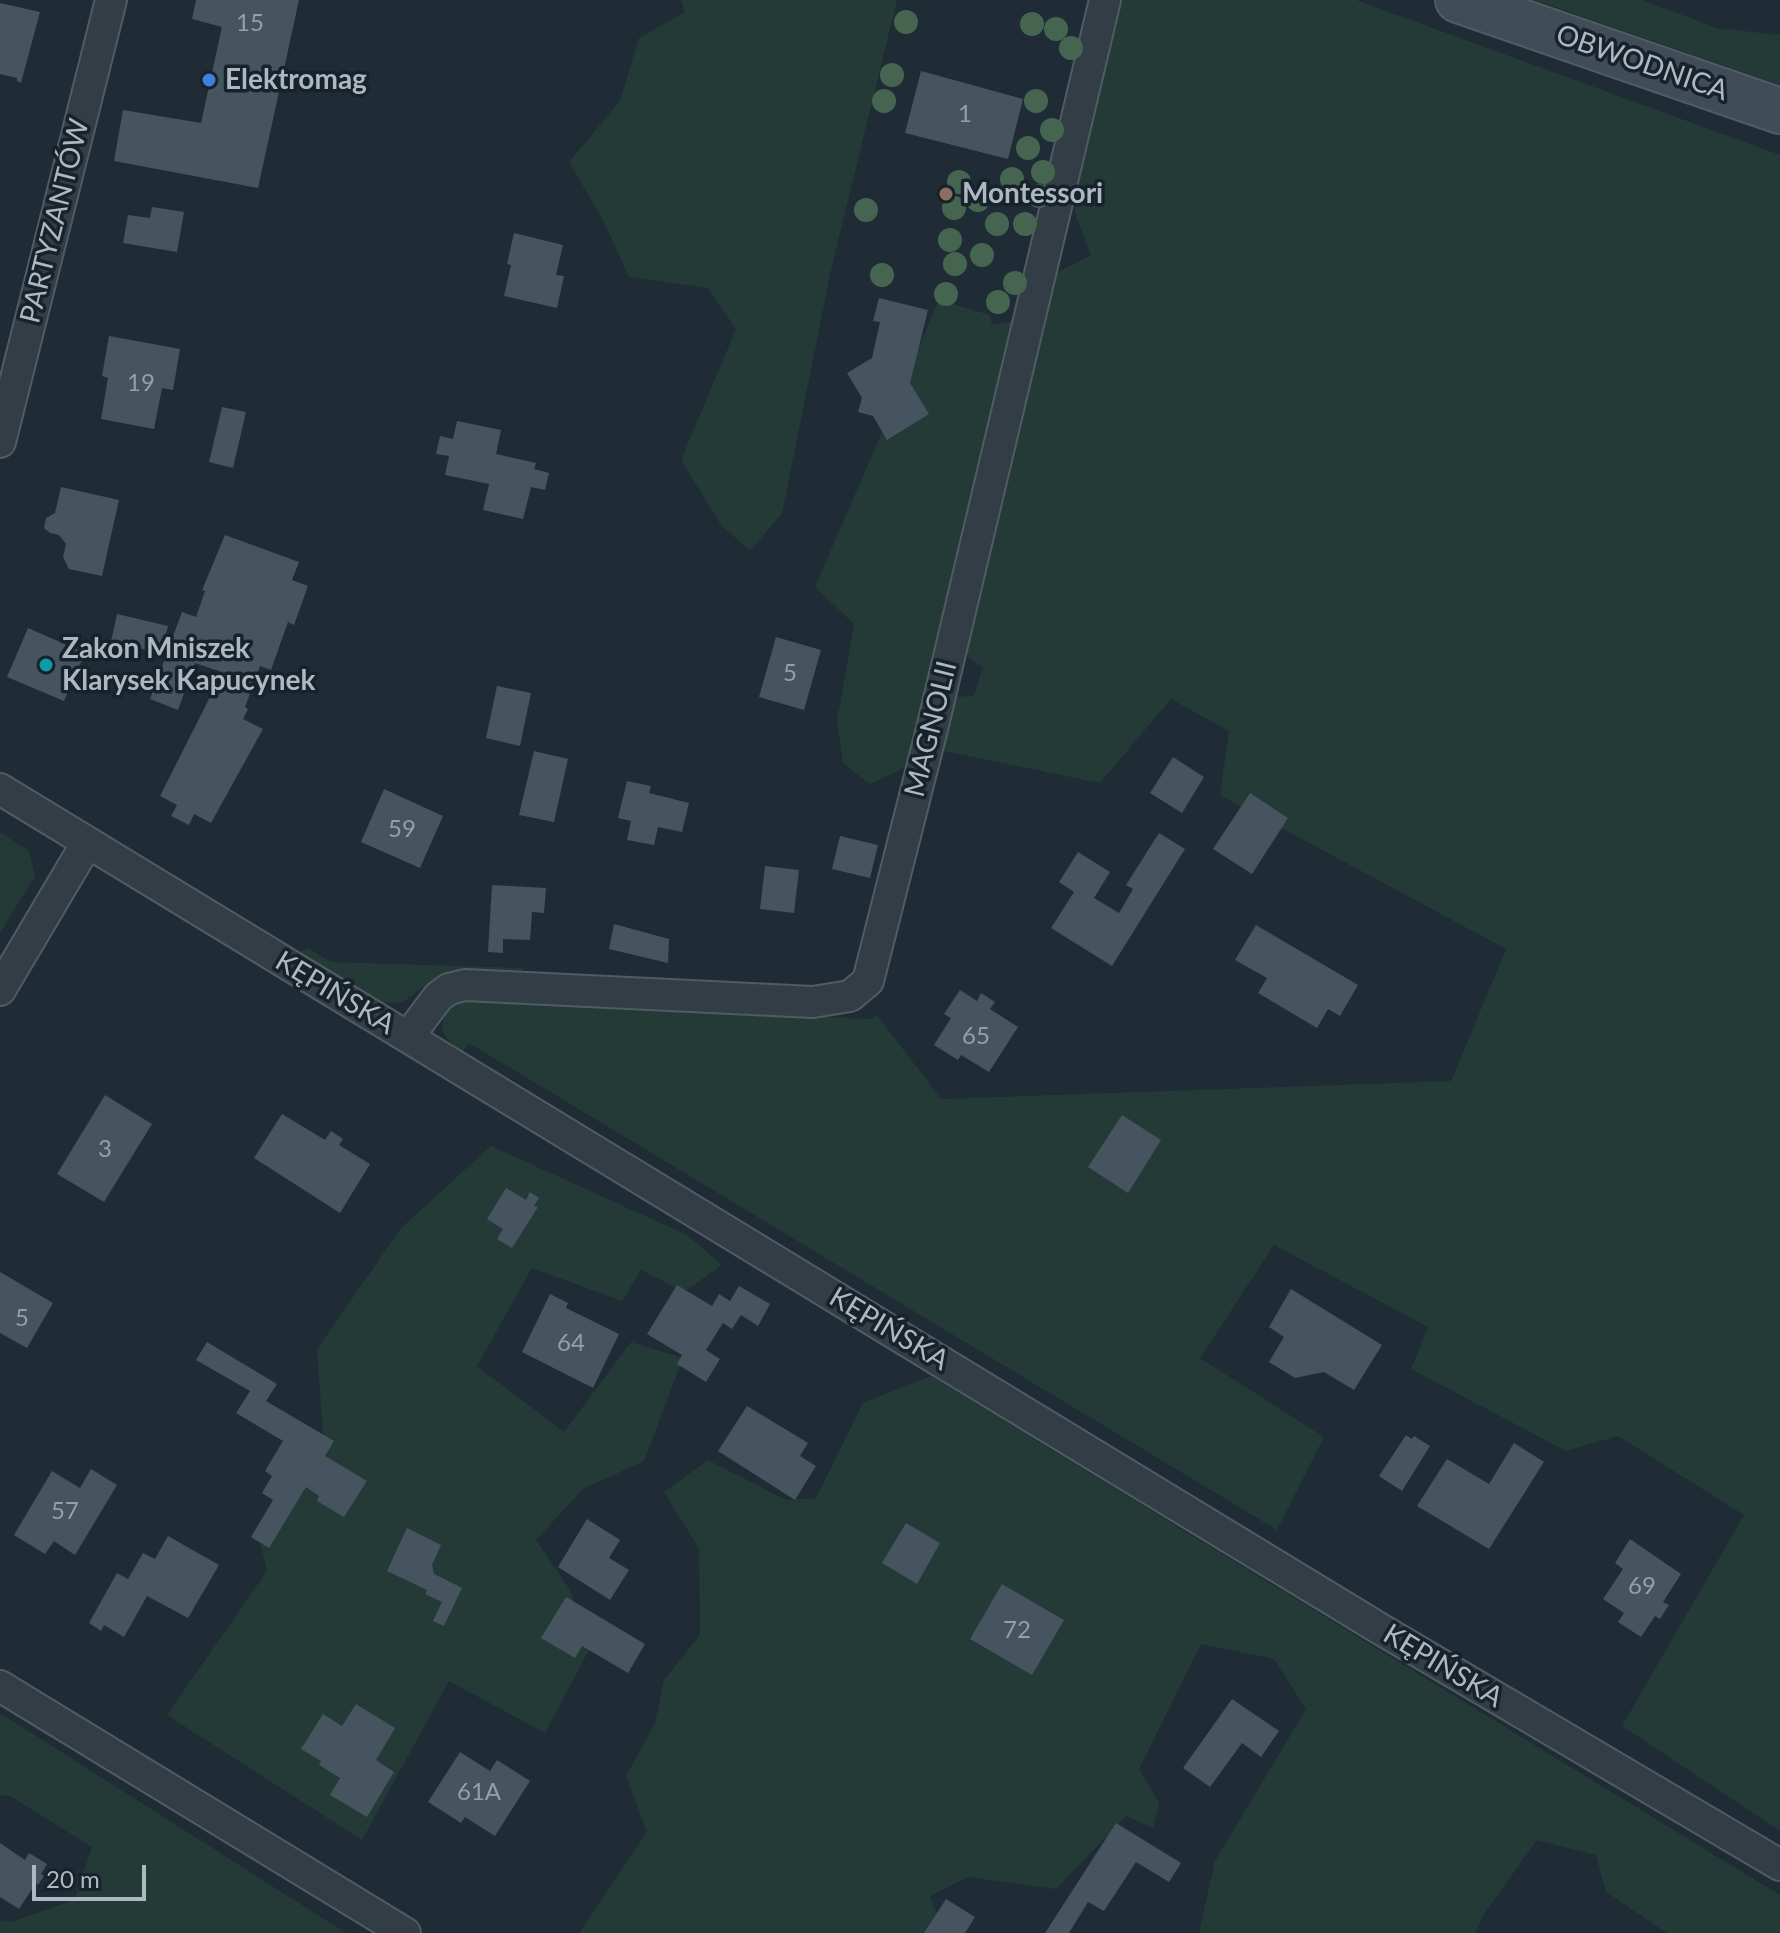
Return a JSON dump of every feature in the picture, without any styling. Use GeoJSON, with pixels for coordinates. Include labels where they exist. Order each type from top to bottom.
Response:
{"type":"FeatureCollection","features":[{"type":"Feature","properties":{"kind":"main road","name":"OBWODNICA"},"geometry":{"type":"LineString","coordinates":[[1458,0],[1780,111]]}},
{"type":"Feature","properties":{"kind":"street","name":"PARTYZANTÓW"},"geometry":{"type":"LineString","coordinates":[[0,442],[111,0]]}},
{"type":"Feature","properties":{"kind":"street","name":"MAGNOLII"},"geometry":{"type":"LineString","coordinates":[[408,1037],[438,997],[449,989],[465,985],[813,1002],[850,996],[868,981],[932,729],[1105,0]]}},
{"type":"Feature","properties":{"kind":"street","name":"KĘPIŃSKA"},"geometry":{"type":"LineString","coordinates":[[0,789],[1369,1622],[1780,1865]]}},
{"type":"Feature","properties":{"kind":"street"},"geometry":{"type":"LineString","coordinates":[[0,990],[87,843]]}},
{"type":"Feature","properties":{"kind":"street"},"geometry":{"type":"LineString","coordinates":[[0,1686],[405,1933]]}},
{"type":"Feature","properties":{"kind":"green space"},"geometry":{"type":"Polygon","coordinates":[[[681,0],[897,0],[832,266],[782,513],[750,551],[721,525],[681,460],[736,329],[708,288],[629,277],[603,220],[569,162],[620,101],[639,38],[685,12],[681,0]]]}},
{"type":"Feature","properties":{"kind":"green space"},"geometry":{"type":"Polygon","coordinates":[[[1121,0],[1356,0],[1780,155],[1780,1831],[1622,1726],[1744,1515],[1618,1436],[1566,1451],[1411,1369],[1428,1327],[1274,1245],[1200,1358],[1324,1437],[1277,1530],[469,1043],[461,1053],[445,1036],[442,1028],[445,1011],[459,998],[488,996],[487,1002],[870,1019],[877,1015],[941,1099],[1451,1081],[1506,949],[1220,795],[1229,731],[1171,699],[1100,783],[939,750],[952,697],[974,696],[983,667],[962,653],[1054,274],[1091,255],[1076,217],[1073,191],[1121,0]]]}},
{"type":"Feature","properties":{"kind":"green space"},"geometry":{"type":"Polygon","coordinates":[[[1535,0],[1642,0],[1717,28],[1780,35],[1780,85],[1535,0]]]}},
{"type":"Feature","properties":{"kind":"green space"},"geometry":{"type":"Polygon","coordinates":[[[939,300],[990,315],[992,325],[1014,321],[908,766],[870,784],[843,763],[837,721],[854,624],[815,587],[939,300]]]}},
{"type":"Feature","properties":{"kind":"green space"},"geometry":{"type":"Polygon","coordinates":[[[0,832],[29,851],[35,876],[0,933],[0,832]]]}},
{"type":"Feature","properties":{"kind":"green space"},"geometry":{"type":"Polygon","coordinates":[[[308,948],[331,962],[523,968],[520,976],[441,979],[403,1002],[384,1003],[298,953],[308,948]]]}},
{"type":"Feature","properties":{"kind":"green space"},"geometry":{"type":"Polygon","coordinates":[[[491,1146],[687,1235],[722,1265],[684,1292],[641,1270],[622,1301],[532,1268],[477,1366],[564,1432],[631,1342],[683,1358],[644,1461],[583,1489],[536,1540],[570,1590],[590,1648],[545,1733],[449,1681],[362,1840],[167,1715],[267,1571],[259,1537],[323,1433],[317,1349],[401,1228],[491,1146]]]}},
{"type":"Feature","properties":{"kind":"green space"},"geometry":{"type":"Polygon","coordinates":[[[931,1376],[1780,1895],[1780,1933],[1667,1933],[1606,1892],[1596,1855],[1537,1840],[1484,1914],[1475,1933],[1199,1933],[1215,1861],[1306,1709],[1274,1659],[1201,1644],[1139,1769],[1159,1803],[1153,1828],[1126,1816],[1056,1889],[968,1877],[930,1896],[945,1933],[579,1933],[647,1832],[626,1776],[655,1723],[664,1680],[700,1635],[699,1549],[664,1492],[708,1460],[786,1500],[816,1498],[863,1403],[931,1376]]]}},
{"type":"Feature","properties":{"kind":"green space"},"geometry":{"type":"Polygon","coordinates":[[[0,1713],[346,1933],[0,1933],[0,1920],[11,1922],[74,1900],[92,1847],[10,1796],[0,1795],[0,1713]]]}},
{"type":"Feature","properties":{"kind":"building"},"geometry":{"type":"Polygon","coordinates":[[[196,0],[299,0],[258,188],[114,161],[123,110],[201,123],[222,27],[192,19],[196,0]]]}},
{"type":"Feature","properties":{"kind":"building"},"geometry":{"type":"Polygon","coordinates":[[[0,3],[40,12],[21,83],[17,78],[0,74],[0,3]]]}},
{"type":"Feature","properties":{"kind":"building"},"geometry":{"type":"Polygon","coordinates":[[[921,71],[1023,99],[1008,159],[905,133],[921,71]]]}},
{"type":"Feature","properties":{"kind":"building"},"geometry":{"type":"Polygon","coordinates":[[[152,207],[184,212],[177,252],[123,243],[128,215],[150,218],[152,207]]]}},
{"type":"Feature","properties":{"kind":"building"},"geometry":{"type":"Polygon","coordinates":[[[514,233],[563,245],[556,275],[564,276],[557,308],[504,296],[514,233]]]}},
{"type":"Feature","properties":{"kind":"building"},"geometry":{"type":"Polygon","coordinates":[[[879,298],[928,310],[910,383],[929,414],[887,440],[873,416],[858,412],[862,398],[847,373],[872,358],[880,322],[873,321],[879,298]]]}},
{"type":"Feature","properties":{"kind":"building"},"geometry":{"type":"Polygon","coordinates":[[[109,336],[180,349],[173,390],[162,388],[154,429],[101,419],[108,378],[102,376],[109,336]]]}},
{"type":"Feature","properties":{"kind":"building"},"geometry":{"type":"Polygon","coordinates":[[[222,407],[246,412],[233,468],[209,462],[222,407]]]}},
{"type":"Feature","properties":{"kind":"building"},"geometry":{"type":"Polygon","coordinates":[[[457,421],[501,430],[496,454],[536,463],[534,469],[549,473],[545,490],[531,487],[523,519],[483,510],[489,484],[445,475],[449,456],[436,454],[440,436],[453,439],[457,421]]]}},
{"type":"Feature","properties":{"kind":"building"},"geometry":{"type":"Polygon","coordinates":[[[61,487],[119,500],[102,576],[69,569],[63,557],[66,544],[59,535],[44,528],[46,518],[55,513],[61,487]]]}},
{"type":"Feature","properties":{"kind":"building"},"geometry":{"type":"Polygon","coordinates":[[[225,535],[299,562],[292,580],[308,586],[294,625],[288,622],[271,670],[260,666],[245,707],[248,709],[243,719],[263,729],[211,823],[194,814],[189,825],[171,816],[177,805],[160,796],[208,701],[219,671],[195,663],[178,710],[150,699],[182,612],[196,617],[205,591],[202,590],[225,535]]]}},
{"type":"Feature","properties":{"kind":"building"},"geometry":{"type":"Polygon","coordinates":[[[117,614],[168,626],[161,653],[111,642],[117,614]]]}},
{"type":"Feature","properties":{"kind":"building","name":"Zakon Mniszek Klarysek Kapucynek"},"geometry":{"type":"Polygon","coordinates":[[[28,628],[85,653],[64,701],[7,677],[28,628]]]}},
{"type":"Feature","properties":{"kind":"building"},"geometry":{"type":"Polygon","coordinates":[[[776,637],[821,650],[804,710],[759,697],[776,637]]]}},
{"type":"Feature","properties":{"kind":"building"},"geometry":{"type":"Polygon","coordinates":[[[497,686],[531,693],[520,746],[486,738],[497,686]]]}},
{"type":"Feature","properties":{"kind":"building"},"geometry":{"type":"Polygon","coordinates":[[[534,751],[568,759],[554,822],[519,815],[534,751]]]}},
{"type":"Feature","properties":{"kind":"building"},"geometry":{"type":"Polygon","coordinates":[[[1173,757],[1204,777],[1182,813],[1150,793],[1173,757]]]}},
{"type":"Feature","properties":{"kind":"building"},"geometry":{"type":"Polygon","coordinates":[[[627,781],[651,786],[649,793],[689,803],[682,832],[658,827],[654,845],[627,840],[631,821],[618,818],[627,781]]]}},
{"type":"Feature","properties":{"kind":"building"},"geometry":{"type":"Polygon","coordinates":[[[384,789],[443,816],[420,868],[361,842],[384,789]]]}},
{"type":"Feature","properties":{"kind":"building"},"geometry":{"type":"Polygon","coordinates":[[[1250,793],[1288,818],[1252,874],[1213,849],[1250,793]]]}},
{"type":"Feature","properties":{"kind":"building"},"geometry":{"type":"Polygon","coordinates":[[[1159,833],[1185,849],[1112,966],[1051,928],[1074,892],[1059,882],[1078,852],[1110,872],[1094,898],[1119,913],[1133,889],[1126,885],[1159,833]]]}},
{"type":"Feature","properties":{"kind":"building"},"geometry":{"type":"Polygon","coordinates":[[[840,836],[878,845],[870,878],[832,869],[840,836]]]}},
{"type":"Feature","properties":{"kind":"building"},"geometry":{"type":"Polygon","coordinates":[[[765,866],[799,870],[794,913],[760,909],[765,866]]]}},
{"type":"Feature","properties":{"kind":"building"},"geometry":{"type":"Polygon","coordinates":[[[492,885],[546,888],[544,913],[532,912],[530,940],[503,939],[503,953],[488,952],[492,885]]]}},
{"type":"Feature","properties":{"kind":"building"},"geometry":{"type":"Polygon","coordinates":[[[614,924],[669,939],[668,963],[609,949],[614,924]]]}},
{"type":"Feature","properties":{"kind":"building"},"geometry":{"type":"Polygon","coordinates":[[[1256,925],[1358,985],[1340,1016],[1328,1009],[1317,1028],[1258,993],[1267,978],[1235,960],[1256,925]]]}},
{"type":"Feature","properties":{"kind":"building"},"geometry":{"type":"Polygon","coordinates":[[[960,990],[977,1001],[981,993],[995,1002],[990,1009],[1018,1027],[989,1072],[961,1055],[958,1060],[934,1045],[951,1018],[944,1014],[960,990]]]}},
{"type":"Feature","properties":{"kind":"building"},"geometry":{"type":"Polygon","coordinates":[[[105,1095],[152,1124],[104,1202],[57,1174],[105,1095]]]}},
{"type":"Feature","properties":{"kind":"building"},"geometry":{"type":"Polygon","coordinates":[[[282,1114],[325,1140],[331,1131],[343,1139],[339,1145],[370,1164],[340,1213],[254,1158],[282,1114]]]}},
{"type":"Feature","properties":{"kind":"building"},"geometry":{"type":"Polygon","coordinates":[[[1122,1115],[1161,1140],[1128,1193],[1088,1167],[1122,1115]]]}},
{"type":"Feature","properties":{"kind":"building"},"geometry":{"type":"Polygon","coordinates":[[[506,1188],[526,1200],[530,1192],[539,1198],[534,1206],[538,1207],[512,1248],[497,1239],[503,1229],[487,1219],[506,1188]]]}},
{"type":"Feature","properties":{"kind":"building"},"geometry":{"type":"Polygon","coordinates":[[[0,1272],[53,1303],[27,1348],[0,1333],[0,1272]]]}},
{"type":"Feature","properties":{"kind":"building"},"geometry":{"type":"Polygon","coordinates":[[[677,1285],[712,1306],[719,1294],[730,1301],[739,1286],[770,1304],[758,1326],[741,1315],[732,1329],[723,1323],[706,1350],[720,1359],[706,1382],[677,1364],[682,1355],[647,1334],[677,1285]]]}},
{"type":"Feature","properties":{"kind":"building"},"geometry":{"type":"Polygon","coordinates":[[[1291,1289],[1382,1345],[1354,1390],[1324,1372],[1295,1378],[1269,1362],[1284,1337],[1269,1327],[1291,1289]]]}},
{"type":"Feature","properties":{"kind":"building"},"geometry":{"type":"Polygon","coordinates":[[[550,1294],[568,1303],[566,1308],[619,1334],[593,1388],[522,1352],[550,1294]]]}},
{"type":"Feature","properties":{"kind":"building"},"geometry":{"type":"Polygon","coordinates":[[[207,1342],[277,1384],[266,1401],[334,1441],[325,1456],[367,1481],[344,1517],[317,1501],[319,1496],[306,1487],[269,1548],[251,1537],[273,1500],[262,1493],[272,1476],[265,1471],[283,1441],[236,1413],[250,1391],[196,1360],[207,1342]]]}},
{"type":"Feature","properties":{"kind":"building"},"geometry":{"type":"Polygon","coordinates":[[[747,1406],[808,1443],[800,1456],[816,1466],[795,1500],[718,1451],[747,1406]]]}},
{"type":"Feature","properties":{"kind":"building"},"geometry":{"type":"Polygon","coordinates":[[[1406,1435],[1412,1439],[1414,1436],[1430,1446],[1402,1491],[1379,1476],[1406,1435]]]}},
{"type":"Feature","properties":{"kind":"building"},"geometry":{"type":"Polygon","coordinates":[[[1514,1443],[1544,1462],[1489,1549],[1417,1506],[1447,1459],[1489,1484],[1514,1443]]]}},
{"type":"Feature","properties":{"kind":"building"},"geometry":{"type":"Polygon","coordinates":[[[91,1469],[117,1485],[75,1555],[54,1541],[45,1554],[14,1535],[52,1471],[80,1488],[91,1469]]]}},
{"type":"Feature","properties":{"kind":"building"},"geometry":{"type":"Polygon","coordinates":[[[587,1519],[620,1540],[609,1558],[629,1570],[610,1600],[558,1567],[587,1519]]]}},
{"type":"Feature","properties":{"kind":"building"},"geometry":{"type":"Polygon","coordinates":[[[906,1523],[940,1543],[917,1584],[882,1563],[906,1523]]]}},
{"type":"Feature","properties":{"kind":"building"},"geometry":{"type":"Polygon","coordinates":[[[407,1528],[441,1545],[432,1565],[434,1574],[462,1588],[444,1626],[433,1621],[442,1602],[425,1594],[427,1590],[387,1571],[407,1528]]]}},
{"type":"Feature","properties":{"kind":"building"},"geometry":{"type":"Polygon","coordinates":[[[168,1536],[219,1565],[188,1618],[147,1596],[124,1637],[104,1625],[101,1631],[89,1623],[117,1573],[128,1579],[143,1553],[155,1559],[168,1536]]]}},
{"type":"Feature","properties":{"kind":"building"},"geometry":{"type":"Polygon","coordinates":[[[1630,1539],[1681,1574],[1663,1602],[1669,1605],[1660,1619],[1655,1616],[1641,1637],[1618,1622],[1624,1613],[1603,1599],[1623,1569],[1615,1563],[1630,1539]]]}},
{"type":"Feature","properties":{"kind":"building"},"geometry":{"type":"Polygon","coordinates":[[[1002,1584],[1064,1620],[1032,1675],[970,1639],[1002,1584]]]}},
{"type":"Feature","properties":{"kind":"building"},"geometry":{"type":"Polygon","coordinates":[[[566,1597],[645,1644],[628,1673],[582,1646],[575,1658],[541,1638],[566,1597]]]}},
{"type":"Feature","properties":{"kind":"building"},"geometry":{"type":"Polygon","coordinates":[[[1232,1699],[1279,1731],[1261,1757],[1242,1743],[1210,1787],[1183,1768],[1232,1699]]]}},
{"type":"Feature","properties":{"kind":"building"},"geometry":{"type":"Polygon","coordinates":[[[356,1704],[395,1728],[376,1760],[394,1772],[367,1817],[330,1795],[340,1778],[301,1749],[323,1714],[342,1726],[356,1704]]]}},
{"type":"Feature","properties":{"kind":"building"},"geometry":{"type":"Polygon","coordinates":[[[460,1752],[490,1771],[497,1760],[530,1781],[495,1836],[465,1817],[461,1823],[428,1802],[460,1752]]]}},
{"type":"Feature","properties":{"kind":"building"},"geometry":{"type":"Polygon","coordinates":[[[1116,1823],[1181,1863],[1169,1882],[1136,1862],[1104,1911],[1088,1902],[1069,1933],[1045,1933],[1116,1823]]]}},
{"type":"Feature","properties":{"kind":"building"},"geometry":{"type":"Polygon","coordinates":[[[0,1843],[25,1860],[29,1853],[47,1864],[41,1874],[44,1876],[19,1909],[0,1897],[0,1843]]]}},
{"type":"Feature","properties":{"kind":"building"},"geometry":{"type":"Polygon","coordinates":[[[946,1899],[975,1917],[965,1933],[924,1933],[946,1899]]]}},
{"type":"Feature","properties":{"kind":"place","name":"Elektromag"},"geometry":{"type":"Point","coordinates":[209,80]}},
{"type":"Feature","properties":{"kind":"place","name":"Montessori"},"geometry":{"type":"Point","coordinates":[946,194]}},
{"type":"Feature","properties":{"kind":"place","name":"Zakon Mniszek Klarysek Kapucynek"},"geometry":{"type":"Point","coordinates":[46,665]}}]}
